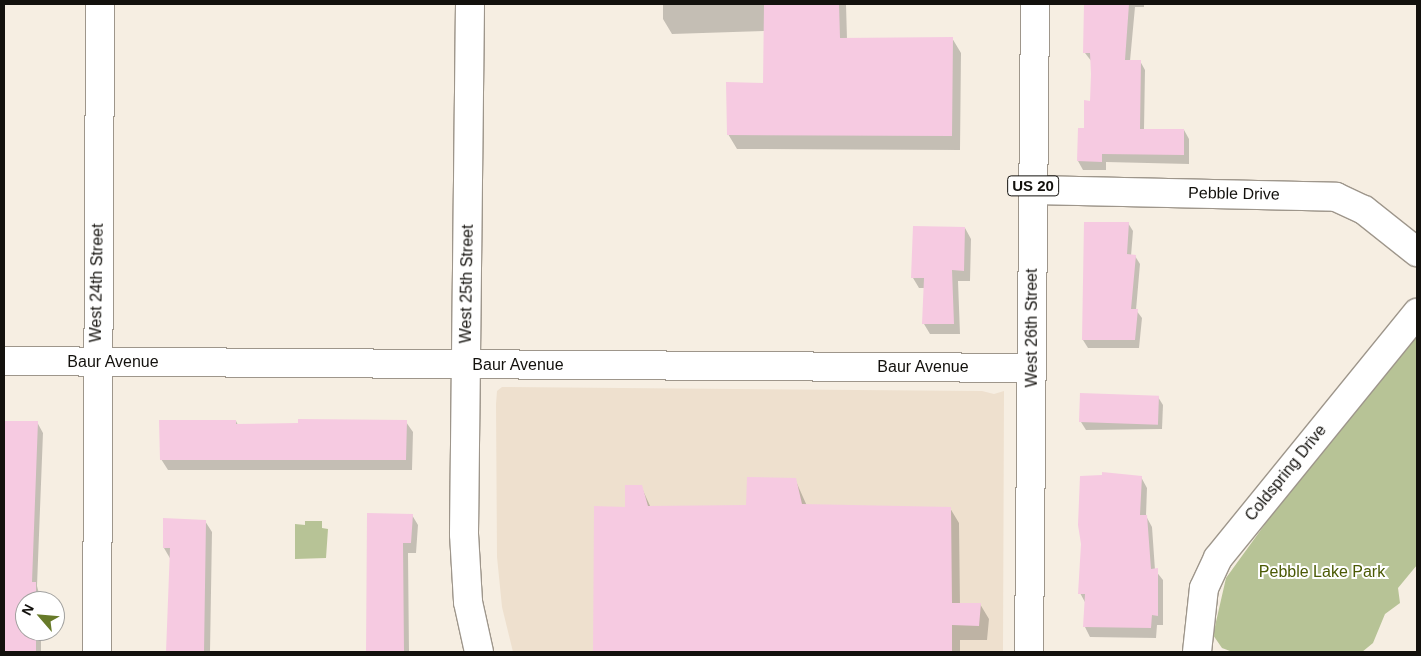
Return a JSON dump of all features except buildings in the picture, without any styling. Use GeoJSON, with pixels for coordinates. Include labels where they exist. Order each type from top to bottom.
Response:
{"type":"FeatureCollection","features":[{"type":"Feature","properties":{"kind":"street","name":"West 24th Street"},"geometry":{"type":"LineString","coordinates":[[97,652],[96,362],[100,4]]}},
{"type":"Feature","properties":{"kind":"street","name":"West 25th Street"},"geometry":{"type":"LineString","coordinates":[[470,4],[465,568],[479,652]]}},
{"type":"Feature","properties":{"kind":"street","name":"West 26th Street"},"geometry":{"type":"LineString","coordinates":[[1029,652],[1035,4]]}},
{"type":"Feature","properties":{"kind":"street","name":"Pebble Drive"},"geometry":{"type":"LineString","coordinates":[[1034,190],[1336,197],[1364,210],[1417,252]]}},
{"type":"Feature","properties":{"kind":"street","name":"Coldspring Drive"},"geometry":{"type":"LineString","coordinates":[[1197,652],[1204,588],[1218,558],[1417,313]]}},
{"type":"Feature","properties":{"kind":"street","name":"Baur Avenue"},"geometry":{"type":"LineString","coordinates":[[4,361],[1032,368]]}},
{"type":"Feature","properties":{"kind":"shaded area"},"geometry":{"type":"Polygon","coordinates":[[[502,387],[982,391],[994,394],[1004,391],[1003,652],[513,652],[502,607],[497,557],[496,404],[497,391],[502,387]]]}},
{"type":"Feature","properties":{"kind":"green space","name":"Pebble Lake Park"},"geometry":{"type":"Polygon","coordinates":[[[1417,335],[1417,565],[1398,588],[1400,603],[1385,614],[1373,643],[1362,652],[1230,651],[1222,648],[1213,635],[1226,578],[1281,502],[1417,335]]]}},
{"type":"Feature","properties":{"kind":"green space"},"geometry":{"type":"Polygon","coordinates":[[[305,521],[322,521],[322,528],[328,529],[326,558],[295,559],[295,524],[305,525],[305,521]]]}}]}
